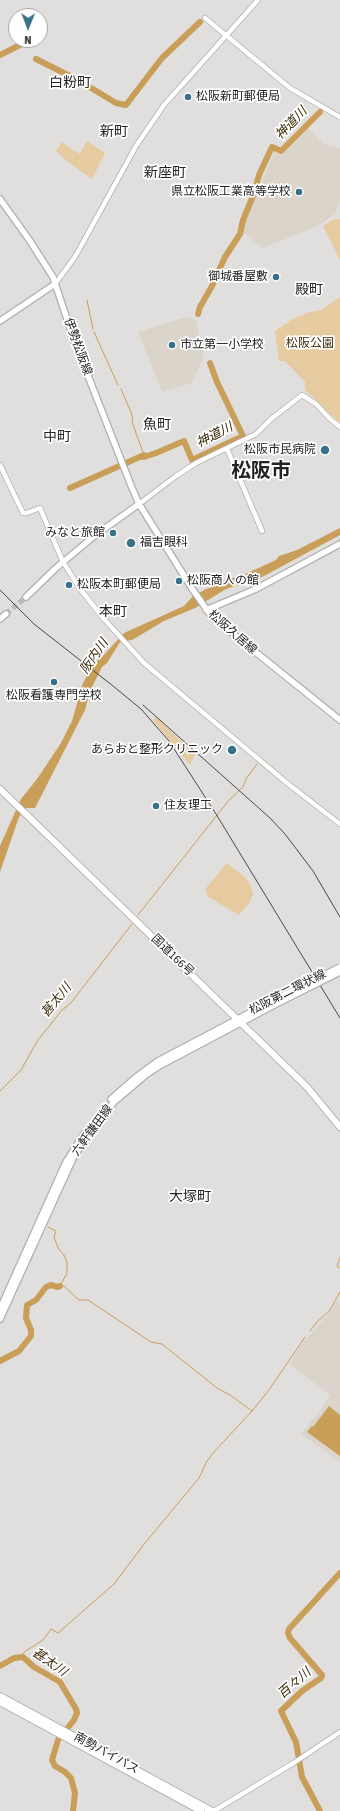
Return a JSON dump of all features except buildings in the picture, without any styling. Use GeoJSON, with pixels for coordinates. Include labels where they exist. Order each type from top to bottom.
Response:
{"type":"FeatureCollection","features":[{"type":"Feature","properties":{"kind":"highway","name":"国道166号"},"geometry":{"type":"LineString","coordinates":[[0,789],[307,1086],[340,1127]]}},
{"type":"Feature","properties":{"kind":"highway","name":"南勢バイパス"},"geometry":{"type":"LineString","coordinates":[[0,1696],[201,1811]]}},
{"type":"Feature","properties":{"kind":"highway","name":"南勢バイパス"},"geometry":{"type":"LineString","coordinates":[[0,1702],[64,1733],[213,1811]]}},
{"type":"Feature","properties":{"kind":"main road","name":"伊勢松阪線"},"geometry":{"type":"LineString","coordinates":[[0,199],[30,241],[55,284],[74,339],[122,465],[139,504]]}},
{"type":"Feature","properties":{"kind":"main road"},"geometry":{"type":"LineString","coordinates":[[0,321],[55,284]]}},
{"type":"Feature","properties":{"kind":"main road"},"geometry":{"type":"LineString","coordinates":[[26,597],[63,562],[93,537],[139,504]]}},
{"type":"Feature","properties":{"kind":"main road","name":"松阪久居線"},"geometry":{"type":"LineString","coordinates":[[139,504],[205,609],[260,657],[340,720]]}},
{"type":"Feature","properties":{"kind":"main road"},"geometry":{"type":"LineString","coordinates":[[205,609],[256,589],[340,544]]}},
{"type":"Feature","properties":{"kind":"main road"},"geometry":{"type":"LineString","coordinates":[[0,619],[6,614]]}},
{"type":"Feature","properties":{"kind":"main road","name":"松阪第二環状線"},"geometry":{"type":"LineString","coordinates":[[239,1021],[340,967]]}},
{"type":"Feature","properties":{"kind":"main road","name":"松阪第二環状線"},"geometry":{"type":"LineString","coordinates":[[275,1002],[340,972]]}},
{"type":"Feature","properties":{"kind":"main road","name":"六軒鎌田線"},"geometry":{"type":"LineString","coordinates":[[0,1309],[66,1162],[74,1147],[97,1116],[126,1085],[147,1069],[174,1052],[239,1021]]}},
{"type":"Feature","properties":{"kind":"main road","name":"六軒鎌田線"},"geometry":{"type":"LineString","coordinates":[[0,1319],[74,1156],[101,1117],[114,1102],[147,1074],[175,1056],[239,1021]]}},
{"type":"Feature","properties":{"kind":"street"},"geometry":{"type":"LineString","coordinates":[[55,284],[77,253],[136,146],[164,105],[258,0]]}},
{"type":"Feature","properties":{"kind":"street"},"geometry":{"type":"LineString","coordinates":[[205,18],[290,88],[340,117]]}},
{"type":"Feature","properties":{"kind":"street"},"geometry":{"type":"LineString","coordinates":[[139,504],[176,476],[196,464],[256,434],[271,419],[302,395],[316,404],[340,427]]}},
{"type":"Feature","properties":{"kind":"street"},"geometry":{"type":"LineString","coordinates":[[227,449],[262,531]]}},
{"type":"Feature","properties":{"kind":"street"},"geometry":{"type":"LineString","coordinates":[[0,466],[22,513],[27,513],[40,508],[63,562],[91,604],[151,669],[205,716],[340,824]]}},
{"type":"Feature","properties":{"kind":"street"},"geometry":{"type":"LineString","coordinates":[[213,1811],[295,1762],[340,1732]]}},
{"type":"Feature","properties":{"kind":"shaded area","name":"県立松阪工業高等学校"},"geometry":{"type":"Polygon","coordinates":[[[308,128],[324,144],[340,148],[340,203],[335,214],[318,226],[263,248],[242,232],[245,223],[273,155],[275,152],[281,155],[308,128]]]}},
{"type":"Feature","properties":{"kind":"shaded area","name":"市立第一小学校"},"geometry":{"type":"Polygon","coordinates":[[[185,317],[193,318],[196,321],[204,357],[192,383],[162,392],[138,332],[185,317]]]}},
{"type":"Feature","properties":{"kind":"shaded area","name":"阪内川"},"geometry":{"type":"Polygon","coordinates":[[[340,528],[340,535],[262,577],[226,589],[195,608],[164,621],[132,640],[120,642],[107,663],[102,667],[90,691],[85,710],[35,808],[26,808],[19,817],[0,872],[0,846],[21,799],[37,779],[61,743],[72,721],[83,683],[89,672],[96,662],[124,633],[184,606],[192,597],[206,589],[216,586],[223,581],[243,575],[276,560],[279,556],[297,550],[340,528]]]}},
{"type":"Feature","properties":{"kind":"shaded area"},"geometry":{"type":"Polygon","coordinates":[[[337,1301],[340,1303],[340,1462],[301,1434],[322,1408],[330,1395],[289,1364],[300,1346],[330,1312],[337,1301]]]}},
{"type":"Feature","properties":{"kind":"shaded area"},"geometry":{"type":"Polygon","coordinates":[[[329,1406],[340,1415],[340,1456],[307,1432],[312,1426],[313,1427],[329,1406]]]}},
{"type":"Feature","properties":{"kind":"green space"},"geometry":{"type":"Polygon","coordinates":[[[87,141],[105,153],[92,179],[68,162],[56,151],[62,142],[75,152],[69,161],[76,151],[80,154],[87,141]]]}},
{"type":"Feature","properties":{"kind":"green space"},"geometry":{"type":"Polygon","coordinates":[[[334,219],[340,219],[340,260],[323,226],[334,219]]]}},
{"type":"Feature","properties":{"kind":"green space","name":"松阪公園"},"geometry":{"type":"Polygon","coordinates":[[[340,297],[340,423],[305,390],[305,382],[285,361],[279,361],[275,331],[291,320],[309,312],[321,310],[340,297]]]}},
{"type":"Feature","properties":{"kind":"green space"},"geometry":{"type":"Polygon","coordinates":[[[156,717],[195,755],[190,765],[153,720],[156,717]]]}},
{"type":"Feature","properties":{"kind":"green space"},"geometry":{"type":"Polygon","coordinates":[[[227,863],[247,879],[253,894],[250,902],[239,915],[208,897],[206,892],[206,888],[227,863]]]}},
{"type":"Feature","properties":{"kind":"waterway"},"geometry":{"type":"LineString","coordinates":[[36,59],[78,80],[116,103],[126,105],[162,58],[200,22]]}},
{"type":"Feature","properties":{"kind":"waterway"},"geometry":{"type":"LineString","coordinates":[[0,55],[14,48]]}},
{"type":"Feature","properties":{"kind":"waterway","name":"神道川"},"geometry":{"type":"LineString","coordinates":[[198,314],[225,257],[240,234],[243,220],[253,196],[259,175],[272,147],[281,151],[320,112]]}},
{"type":"Feature","properties":{"kind":"waterway"},"geometry":{"type":"LineString","coordinates":[[87,300],[93,329]]}},
{"type":"Feature","properties":{"kind":"waterway"},"geometry":{"type":"LineString","coordinates":[[94,332],[118,385]]}},
{"type":"Feature","properties":{"kind":"waterway","name":"神道川"},"geometry":{"type":"LineString","coordinates":[[70,488],[144,455],[144,457],[156,453],[184,441],[192,460],[243,436],[217,382],[210,363]]}},
{"type":"Feature","properties":{"kind":"waterway"},"geometry":{"type":"LineString","coordinates":[[121,389],[131,412],[132,422],[144,455]]}},
{"type":"Feature","properties":{"kind":"waterway","name":"甚太川"},"geometry":{"type":"LineString","coordinates":[[138,915],[229,800],[243,787],[246,779],[257,764]]}},
{"type":"Feature","properties":{"kind":"waterway","name":"甚太川"},"geometry":{"type":"LineString","coordinates":[[0,1091],[21,1070],[38,1040],[62,1010],[70,1004],[132,924]]}},
{"type":"Feature","properties":{"kind":"waterway"},"geometry":{"type":"LineString","coordinates":[[48,1227],[56,1231],[54,1237],[58,1248],[64,1255],[67,1262],[67,1273],[60,1286],[64,1286],[79,1300],[88,1300],[151,1342],[162,1344],[217,1388],[230,1395],[252,1411]]}},
{"type":"Feature","properties":{"kind":"waterway"},"geometry":{"type":"LineString","coordinates":[[340,1257],[337,1266],[340,1268]]}},
{"type":"Feature","properties":{"kind":"waterway","name":"甚太川"},"geometry":{"type":"LineString","coordinates":[[0,1361],[19,1351],[31,1336],[31,1330],[26,1318],[27,1305],[36,1300],[46,1287],[51,1285],[58,1287],[60,1286]]}},
{"type":"Feature","properties":{"kind":"waterway"},"geometry":{"type":"LineString","coordinates":[[310,1331],[330,1310],[340,1292]]}},
{"type":"Feature","properties":{"kind":"waterway"},"geometry":{"type":"LineString","coordinates":[[23,1657],[24,1652],[43,1640],[51,1629],[58,1633],[114,1584],[145,1543],[199,1478],[207,1461],[214,1452],[252,1411],[269,1390],[305,1337]]}},
{"type":"Feature","properties":{"kind":"waterway","name":"百々川"},"geometry":{"type":"LineString","coordinates":[[320,1811],[302,1777],[296,1742],[281,1711],[302,1691],[321,1678],[322,1675],[290,1638],[288,1633],[289,1629],[340,1573]]}},
{"type":"Feature","properties":{"kind":"waterway","name":"甚太川"},"geometry":{"type":"LineString","coordinates":[[0,1666],[14,1658],[23,1657],[34,1667],[60,1682],[76,1709],[77,1713],[74,1720],[58,1740],[52,1760],[55,1766],[71,1778],[75,1793],[73,1811]]}},
{"type":"Feature","properties":{"kind":"tunnel"},"geometry":{"type":"LineString","coordinates":[[6,614],[26,597]]}},
{"type":"Feature","properties":{"kind":"railway"},"geometry":{"type":"LineString","coordinates":[[0,590],[34,624],[141,709],[169,741],[216,814],[340,1018]]}},
{"type":"Feature","properties":{"kind":"railway"},"geometry":{"type":"LineString","coordinates":[[143,705],[270,818],[285,834],[313,871],[340,917]]}},
{"type":"Feature","properties":{"kind":"place","name":"松阪新町郵便局"},"geometry":{"type":"Point","coordinates":[188,97]}},
{"type":"Feature","properties":{"kind":"place","name":"県立松阪工業高等学校"},"geometry":{"type":"Point","coordinates":[299,192]}},
{"type":"Feature","properties":{"kind":"place","name":"御城番屋敷"},"geometry":{"type":"Point","coordinates":[276,277]}},
{"type":"Feature","properties":{"kind":"place","name":"市立第一小学校"},"geometry":{"type":"Point","coordinates":[172,345]}},
{"type":"Feature","properties":{"kind":"place","name":"松阪市民病院"},"geometry":{"type":"Point","coordinates":[325,450]}},
{"type":"Feature","properties":{"kind":"place","name":"みなと旅館"},"geometry":{"type":"Point","coordinates":[113,533]}},
{"type":"Feature","properties":{"kind":"place","name":"福吉眼科"},"geometry":{"type":"Point","coordinates":[131,543]}},
{"type":"Feature","properties":{"kind":"place","name":"松阪商人の館"},"geometry":{"type":"Point","coordinates":[179,581]}},
{"type":"Feature","properties":{"kind":"place","name":"松阪本町郵便局"},"geometry":{"type":"Point","coordinates":[69,585]}},
{"type":"Feature","properties":{"kind":"place","name":"松阪看護専門学校"},"geometry":{"type":"Point","coordinates":[54,682]}},
{"type":"Feature","properties":{"kind":"place","name":"あらおと整形クリニック"},"geometry":{"type":"Point","coordinates":[232,750]}},
{"type":"Feature","properties":{"kind":"place","name":"住友理工"},"geometry":{"type":"Point","coordinates":[156,806]}},
{"type":"Feature","properties":{"kind":"district","name":"白粉町"},"geometry":{"type":"Point","coordinates":[70,84]}},
{"type":"Feature","properties":{"kind":"district","name":"新町"},"geometry":{"type":"Point","coordinates":[114,133]}},
{"type":"Feature","properties":{"kind":"district","name":"新座町"},"geometry":{"type":"Point","coordinates":[165,174]}},
{"type":"Feature","properties":{"kind":"district","name":"殿町"},"geometry":{"type":"Point","coordinates":[309,291]}},
{"type":"Feature","properties":{"kind":"district","name":"魚町"},"geometry":{"type":"Point","coordinates":[157,426]}},
{"type":"Feature","properties":{"kind":"district","name":"中町"},"geometry":{"type":"Point","coordinates":[57,438]}},
{"type":"Feature","properties":{"kind":"district","name":"松阪市"},"geometry":{"type":"Point","coordinates":[261,473]}},
{"type":"Feature","properties":{"kind":"district","name":"本町"},"geometry":{"type":"Point","coordinates":[113,613]}},
{"type":"Feature","properties":{"kind":"district","name":"大塚町"},"geometry":{"type":"Point","coordinates":[190,1198]}}]}
